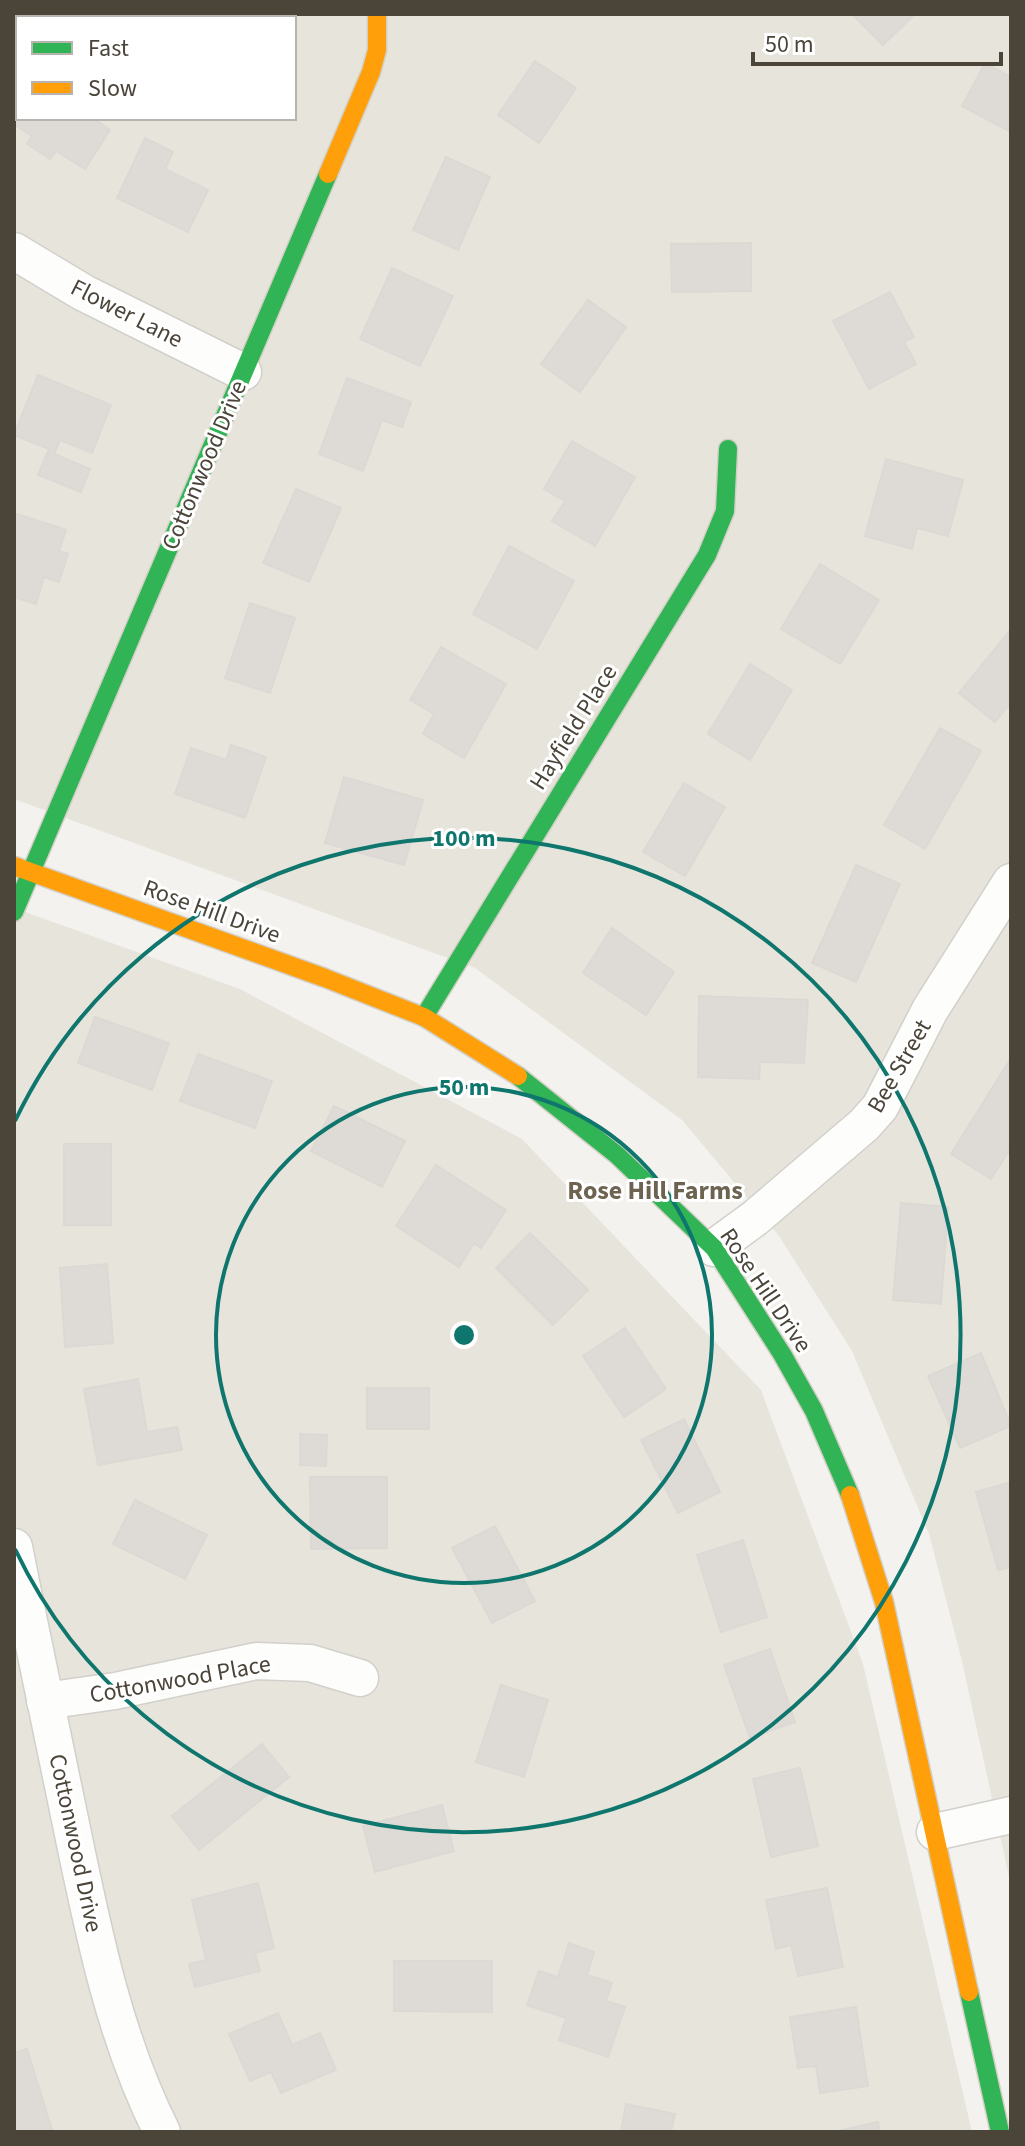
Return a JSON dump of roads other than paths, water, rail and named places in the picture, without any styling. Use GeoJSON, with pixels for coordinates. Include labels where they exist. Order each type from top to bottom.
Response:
{"type":"FeatureCollection","features":[{"type":"Feature","properties":{"kind":"street","name":"Cottonwood Drive"},"geometry":{"type":"LineString","coordinates":[[14,912],[22,869],[243,372],[371,72],[383,15]]}},
{"type":"Feature","properties":{"kind":"street","name":"Flower Lane"},"geometry":{"type":"LineString","coordinates":[[14,251],[84,293],[243,372]]}},
{"type":"Feature","properties":{"kind":"street","name":"Hayfield Place"},"geometry":{"type":"LineString","coordinates":[[424,1017],[707,555],[725,511],[728,449]]}},
{"type":"Feature","properties":{"kind":"street","name":"Rose Hill Drive"},"geometry":{"type":"LineString","coordinates":[[22,869],[424,1017],[530,1084],[562,1108],[617,1155],[714,1248],[782,1354],[814,1411],[846,1482],[867,1543],[884,1602],[1000,2132]]}},
{"type":"Feature","properties":{"kind":"street","name":"Bee Street"},"geometry":{"type":"LineString","coordinates":[[714,1248],[755,1218],[864,1125],[880,1107],[930,1010],[1011,882]]}},
{"type":"Feature","properties":{"kind":"street","name":"Cottonwood Drive"},"geometry":{"type":"LineString","coordinates":[[14,1547],[91,1918],[116,2016],[147,2103],[162,2132]]}},
{"type":"Feature","properties":{"kind":"street","name":"Cottonwood Place"},"geometry":{"type":"LineString","coordinates":[[45,1701],[115,1691],[256,1661],[310,1663],[360,1678]]}},
{"type":"Feature","properties":{"kind":"street"},"geometry":{"type":"LineString","coordinates":[[935,1832],[1011,1815]]}},
{"type":"Feature","properties":{"kind":"district","name":"Rose Hill Farms"},"geometry":{"type":"Point","coordinates":[655,1190]}}]}
